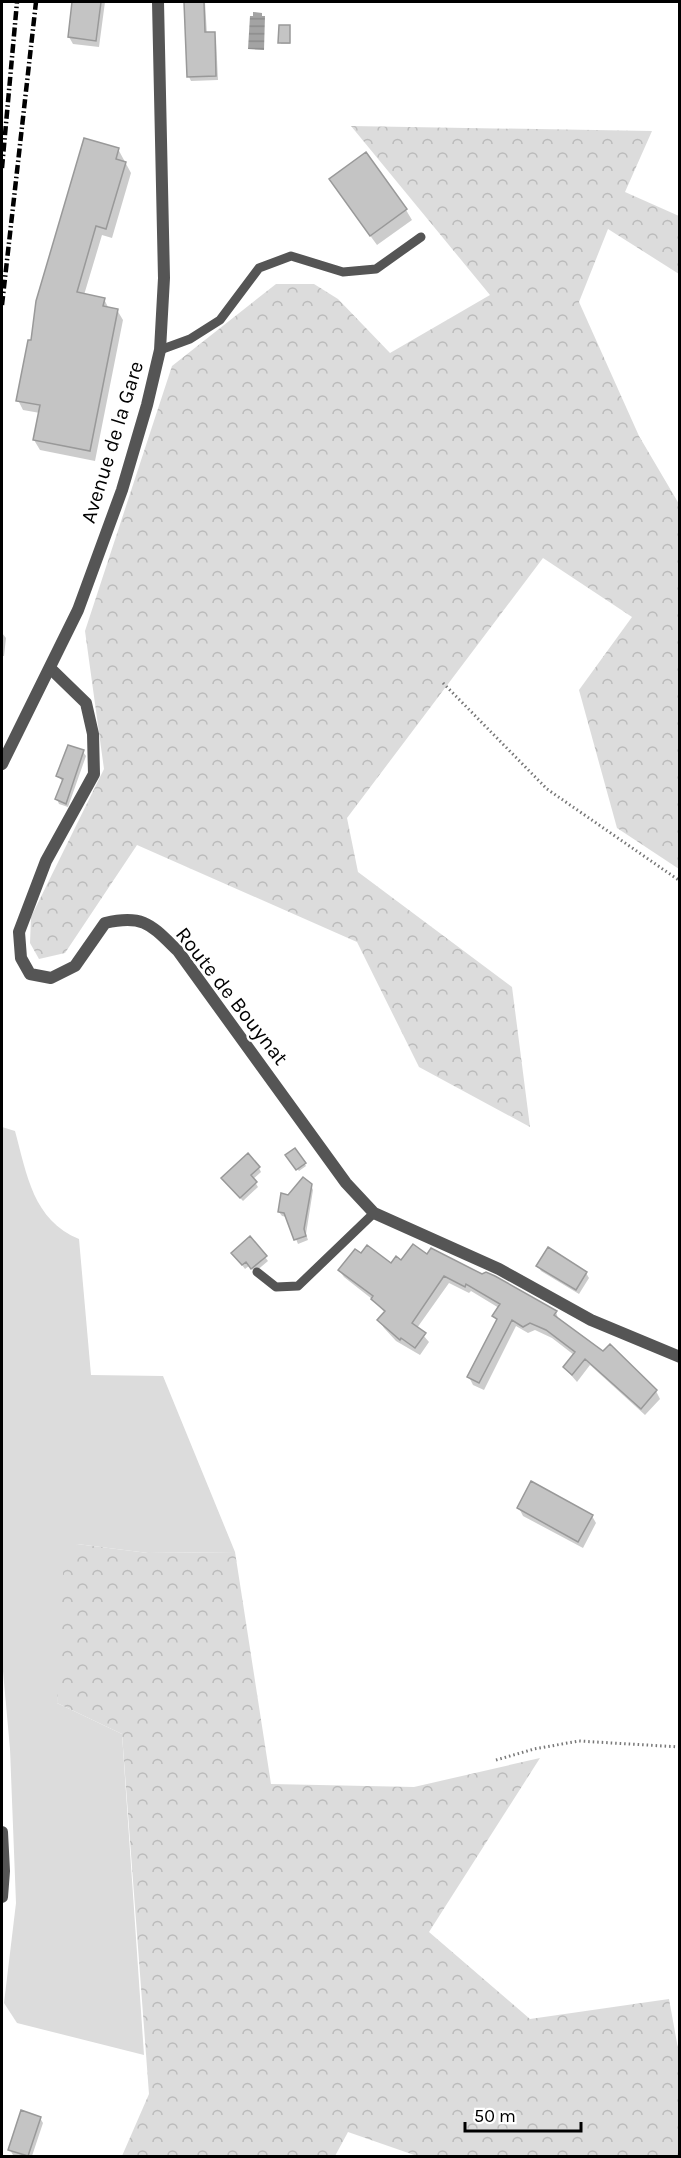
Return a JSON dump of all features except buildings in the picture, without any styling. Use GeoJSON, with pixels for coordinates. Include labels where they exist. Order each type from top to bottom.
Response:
{"type":"FeatureCollection","features":[{"type":"Feature","properties":{"kind":"street","name":"Avenue de la Gare"},"geometry":{"type":"LineString","coordinates":[[2,764],[78,610],[122,490],[147,405],[160,350],[164,278],[158,2]]}},
{"type":"Feature","properties":{"kind":"street","name":"Route de Bouynat"},"geometry":{"type":"LineString","coordinates":[[50,668],[86,704],[93,734],[94,774],[46,861],[19,932],[21,958],[30,974],[51,978],[75,966],[105,923],[124,918],[148,923],[178,951],[346,1183],[375,1213],[499,1269],[591,1320],[680,1357]]}},
{"type":"Feature","properties":{"kind":"street"},"geometry":{"type":"LineString","coordinates":[[2,1832],[4,1871],[2,1897]]}},
{"type":"Feature","properties":{"kind":"lane"},"geometry":{"type":"LineString","coordinates":[[160,350],[190,339],[220,320],[259,268],[291,256],[343,272],[376,269],[421,237]]}},
{"type":"Feature","properties":{"kind":"lane"},"geometry":{"type":"LineString","coordinates":[[256,1272],[276,1287],[298,1287],[375,1213]]}},
{"type":"Feature","properties":{"kind":"path"},"geometry":{"type":"LineString","coordinates":[[442,683],[547,789],[680,882]]}},
{"type":"Feature","properties":{"kind":"path"},"geometry":{"type":"LineString","coordinates":[[496,1760],[534,1749],[579,1741],[680,1747]]}},
{"type":"Feature","properties":{"kind":"green space"},"geometry":{"type":"Polygon","coordinates":[[[351,126],[652,131],[625,192],[679,216],[679,274],[608,229],[579,302],[639,436],[679,504],[679,869],[617,828],[579,690],[632,617],[543,558],[347,818],[358,872],[512,987],[530,1127],[419,1067],[357,942],[137,845],[65,953],[39,959],[30,943],[31,917],[104,769],[85,631],[172,366],[276,284],[314,284],[338,299],[390,353],[490,295],[351,126]]]}},
{"type":"Feature","properties":{"kind":"green space"},"geometry":{"type":"Polygon","coordinates":[[[2,1127],[15,1131],[28,1179],[42,1208],[64,1231],[79,1239],[91,1375],[163,1376],[235,1552],[148,1553],[77,1544],[57,1703],[122,1734],[144,2055],[17,2023],[4,2003],[16,1903],[10,1749],[2,1660],[2,1127]]]}},
{"type":"Feature","properties":{"kind":"green space"},"geometry":{"type":"Polygon","coordinates":[[[77,1544],[148,1553],[235,1552],[271,1784],[414,1787],[540,1758],[429,1932],[530,2019],[669,1999],[679,2054],[679,2156],[417,2156],[348,2132],[335,2156],[122,2156],[149,2094],[122,1734],[57,1703],[63,1571],[77,1544]]]}},
{"type":"Feature","properties":{"kind":"shaded area"},"geometry":{"type":"Polygon","coordinates":[[[253,12],[262,13],[262,16],[265,16],[264,50],[248,49],[250,16],[253,16],[253,12]]]}},
{"type":"Feature","properties":{"kind":"railway"},"geometry":{"type":"LineString","coordinates":[[2,168],[17,2]]}},
{"type":"Feature","properties":{"kind":"railway"},"geometry":{"type":"LineString","coordinates":[[2,305],[36,2]]}}]}
